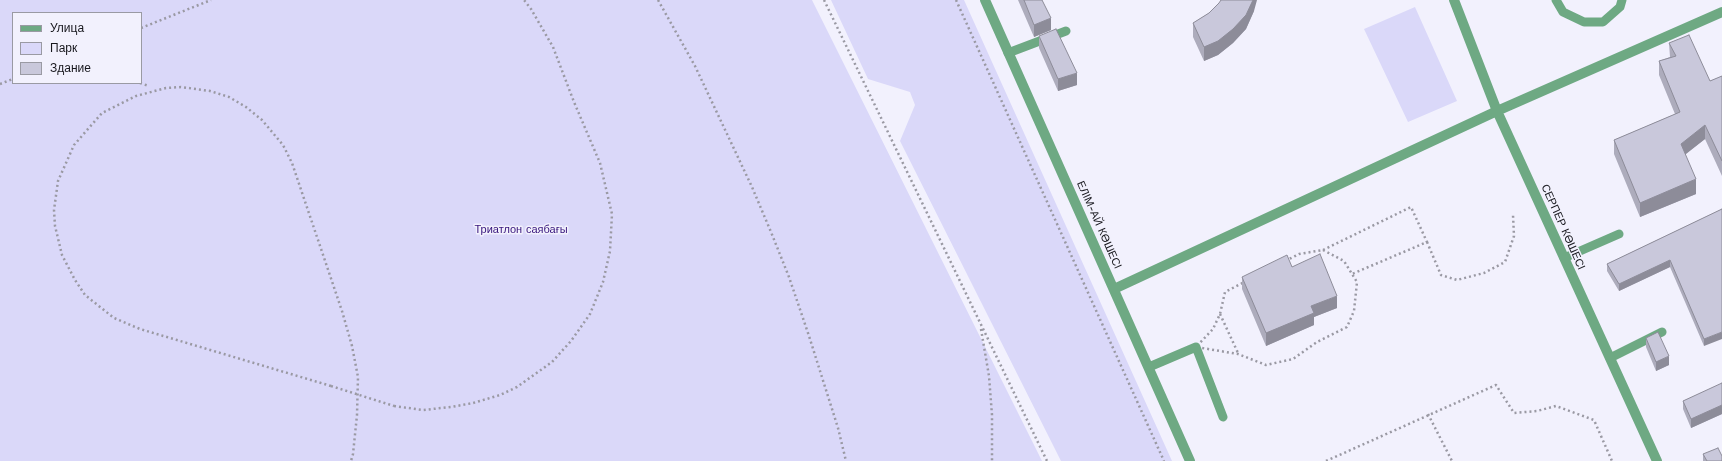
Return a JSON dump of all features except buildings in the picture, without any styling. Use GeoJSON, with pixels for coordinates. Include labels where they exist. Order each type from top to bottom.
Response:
{"type":"FeatureCollection","features":[{"type":"Feature","properties":{"kind":"street","name":"ЕЛІМ-АЙ КӨШЕСІ"},"geometry":{"type":"LineString","coordinates":[[984,0],[1190,461]]}},
{"type":"Feature","properties":{"kind":"street","name":"СЕРПЕР КӨШЕСІ"},"geometry":{"type":"LineString","coordinates":[[1454,0],[1497,111],[1657,461]]}},
{"type":"Feature","properties":{"kind":"street"},"geometry":{"type":"LineString","coordinates":[[1114,289],[1497,111],[1722,12]]}},
{"type":"Feature","properties":{"kind":"lane"},"geometry":{"type":"LineString","coordinates":[[1556,0],[1563,12],[1584,22],[1603,22],[1620,7],[1622,0]]}},
{"type":"Feature","properties":{"kind":"lane"},"geometry":{"type":"LineString","coordinates":[[1008,53],[1066,31]]}},
{"type":"Feature","properties":{"kind":"lane"},"geometry":{"type":"LineString","coordinates":[[1564,258],[1620,234]]}},
{"type":"Feature","properties":{"kind":"lane"},"geometry":{"type":"LineString","coordinates":[[1610,358],[1662,332]]}},
{"type":"Feature","properties":{"kind":"lane"},"geometry":{"type":"LineString","coordinates":[[1149,367],[1196,347],[1223,417]]}},
{"type":"Feature","properties":{"kind":"path"},"geometry":{"type":"LineString","coordinates":[[142,28],[211,0]]}},
{"type":"Feature","properties":{"kind":"path"},"geometry":{"type":"LineString","coordinates":[[351,461],[357,415],[358,377],[352,346],[342,311],[292,163],[283,146],[262,120],[246,107],[228,97],[210,91],[166,88],[136,96],[102,113],[74,146],[58,181],[54,210],[55,226],[62,255],[85,295],[114,318],[140,330],[331,386],[394,406],[423,410],[473,403],[500,395],[517,386],[552,362],[571,341],[590,314],[603,282],[610,252],[612,214],[600,163],[574,102],[553,46],[532,9],[524,0]]}},
{"type":"Feature","properties":{"kind":"path"},"geometry":{"type":"LineString","coordinates":[[658,0],[695,66],[752,187],[771,232],[789,277],[809,336],[838,428],[846,461]]}},
{"type":"Feature","properties":{"kind":"path"},"geometry":{"type":"LineString","coordinates":[[824,0],[1047,461]]}},
{"type":"Feature","properties":{"kind":"path"},"geometry":{"type":"LineString","coordinates":[[956,0],[1164,461]]}},
{"type":"Feature","properties":{"kind":"path"},"geometry":{"type":"LineString","coordinates":[[0,84],[12,79]]}},
{"type":"Feature","properties":{"kind":"path"},"geometry":{"type":"LineString","coordinates":[[142,84],[149,86]]}},
{"type":"Feature","properties":{"kind":"path"},"geometry":{"type":"LineString","coordinates":[[1196,347],[1213,329],[1220,314],[1225,292],[1298,254],[1323,250],[1411,207],[1441,275],[1457,280],[1484,273],[1505,262],[1514,236],[1513,215]]}},
{"type":"Feature","properties":{"kind":"path"},"geometry":{"type":"LineString","coordinates":[[1352,274],[1427,242]]}},
{"type":"Feature","properties":{"kind":"path"},"geometry":{"type":"LineString","coordinates":[[1196,347],[1238,354],[1266,365],[1293,359],[1317,342],[1347,327],[1354,311],[1357,282],[1344,261],[1323,250]]}},
{"type":"Feature","properties":{"kind":"path"},"geometry":{"type":"LineString","coordinates":[[1220,314],[1238,354]]}},
{"type":"Feature","properties":{"kind":"path"},"geometry":{"type":"LineString","coordinates":[[980,325],[989,376],[992,415],[992,461]]}},
{"type":"Feature","properties":{"kind":"path"},"geometry":{"type":"LineString","coordinates":[[1326,461],[1428,414],[1496,385],[1514,413],[1537,411],[1556,406],[1594,420],[1612,461]]}},
{"type":"Feature","properties":{"kind":"path"},"geometry":{"type":"LineString","coordinates":[[1428,414],[1452,461]]}},
{"type":"Feature","properties":{"kind":"green space","name":"Триатлон саябағы"},"geometry":{"type":"Polygon","coordinates":[[[0,0],[812,0],[1042,461],[0,461],[0,0]]]}},
{"type":"Feature","properties":{"kind":"green space"},"geometry":{"type":"Polygon","coordinates":[[[831,0],[964,0],[1172,461],[1061,461],[900,141],[915,105],[910,92],[868,79],[831,0]]]}},
{"type":"Feature","properties":{"kind":"green space"},"geometry":{"type":"Polygon","coordinates":[[[1415,7],[1457,101],[1408,122],[1364,29],[1415,7]]]}}]}
